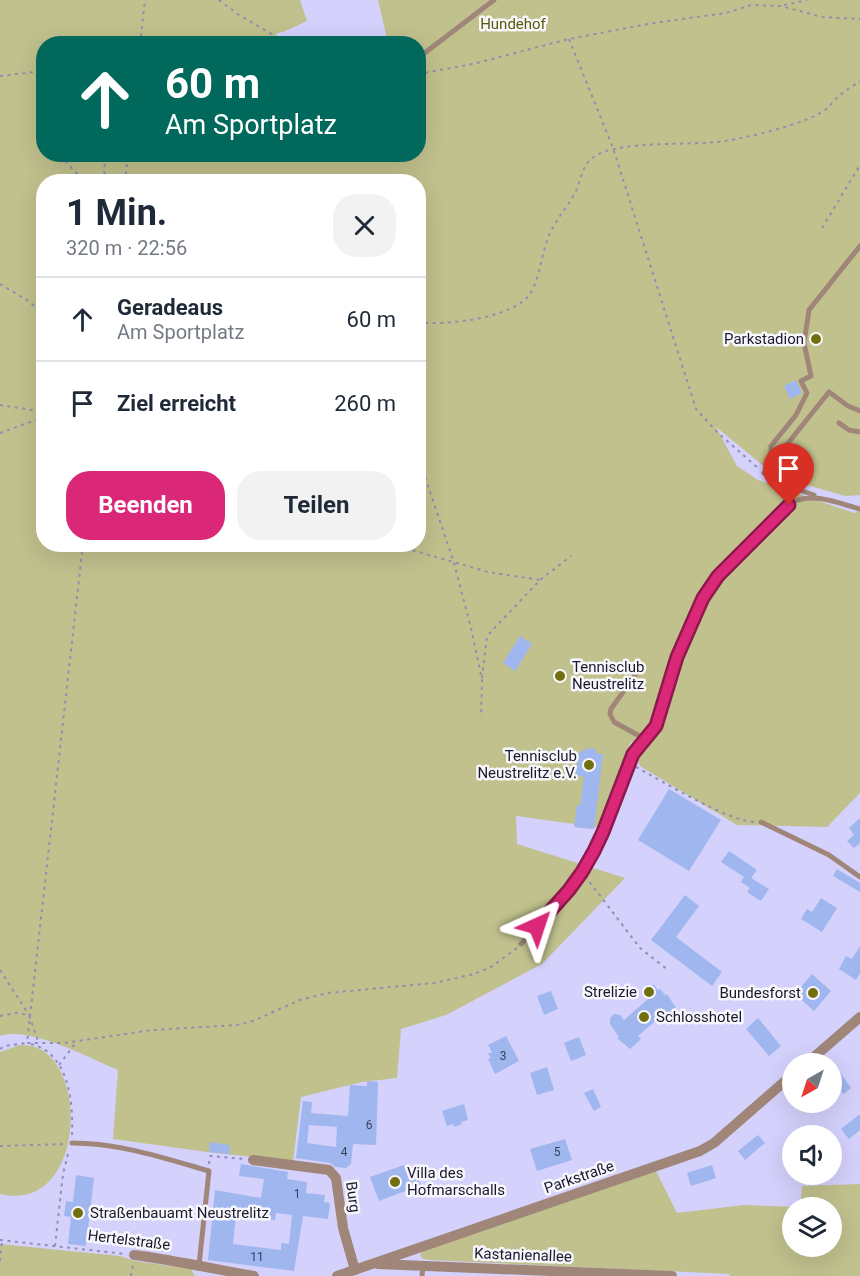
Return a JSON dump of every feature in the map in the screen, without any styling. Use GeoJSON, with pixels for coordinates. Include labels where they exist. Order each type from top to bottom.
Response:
{"type":"FeatureCollection","features":[{"type":"Feature","properties":{"kind":"street"},"geometry":{"type":"LineString","coordinates":[[819,1053],[860,1017]]}},
{"type":"Feature","properties":{"kind":"street","name":"Parkstraße"},"geometry":{"type":"LineString","coordinates":[[355,1270],[700,1151],[714,1143],[782,1085]]}},
{"type":"Feature","properties":{"kind":"street","name":"Burg"},"geometry":{"type":"LineString","coordinates":[[252,1160],[329,1170],[336,1178],[343,1228],[355,1270]]}},
{"type":"Feature","properties":{"kind":"street","name":"Hertelstraße"},"geometry":{"type":"LineString","coordinates":[[134,1255],[177,1261],[200,1271],[254,1276]]}},
{"type":"Feature","properties":{"kind":"street","name":"Kastanienallee"},"geometry":{"type":"LineString","coordinates":[[372,1264],[423,1271],[672,1276]]}},
{"type":"Feature","properties":{"kind":"street"},"geometry":{"type":"LineString","coordinates":[[337,1276],[355,1270]]}},
{"type":"Feature","properties":{"kind":"lane"},"geometry":{"type":"LineString","coordinates":[[426,52],[494,0]]}},
{"type":"Feature","properties":{"kind":"lane"},"geometry":{"type":"LineString","coordinates":[[771,463],[771,446],[796,415],[807,393],[801,381],[811,376],[804,344],[809,310],[860,246]]}},
{"type":"Feature","properties":{"kind":"lane"},"geometry":{"type":"LineString","coordinates":[[860,411],[848,406],[829,392],[764,473],[775,482],[860,509]]}},
{"type":"Feature","properties":{"kind":"lane"},"geometry":{"type":"LineString","coordinates":[[839,423],[849,430],[860,432]]}},
{"type":"Feature","properties":{"kind":"lane"},"geometry":{"type":"LineString","coordinates":[[779,453],[800,451]]}},
{"type":"Feature","properties":{"kind":"lane"},"geometry":{"type":"LineString","coordinates":[[522,944],[569,890],[594,851],[628,764],[633,754],[656,726],[685,635],[709,587],[789,505],[803,498],[822,498]]}},
{"type":"Feature","properties":{"kind":"lane"},"geometry":{"type":"LineString","coordinates":[[638,671],[611,709],[610,714],[614,722],[645,739]]}},
{"type":"Feature","properties":{"kind":"lane"},"geometry":{"type":"LineString","coordinates":[[761,822],[830,855],[860,877]]}},
{"type":"Feature","properties":{"kind":"lane"},"geometry":{"type":"LineString","coordinates":[[72,1143],[138,1150],[208,1171],[200,1271]]}},
{"type":"Feature","properties":{"kind":"path"},"geometry":{"type":"LineString","coordinates":[[141,36],[145,0]]}},
{"type":"Feature","properties":{"kind":"path"},"geometry":{"type":"LineString","coordinates":[[219,0],[274,36]]}},
{"type":"Feature","properties":{"kind":"path"},"geometry":{"type":"LineString","coordinates":[[781,6],[807,0]]}},
{"type":"Feature","properties":{"kind":"path"},"geometry":{"type":"LineString","coordinates":[[426,73],[473,64],[569,39],[653,23],[726,13],[751,5],[781,6],[822,17],[860,19]]}},
{"type":"Feature","properties":{"kind":"path"},"geometry":{"type":"LineString","coordinates":[[569,39],[613,148],[696,409],[717,432],[764,473]]}},
{"type":"Feature","properties":{"kind":"path"},"geometry":{"type":"LineString","coordinates":[[0,76],[36,72]]}},
{"type":"Feature","properties":{"kind":"path"},"geometry":{"type":"LineString","coordinates":[[426,323],[459,322],[504,311],[521,304],[530,294],[537,278],[549,235],[573,195],[587,164],[594,156],[613,148],[726,141],[765,131],[804,120],[825,110],[838,96],[860,81]]}},
{"type":"Feature","properties":{"kind":"path"},"geometry":{"type":"LineString","coordinates":[[66,162],[77,174]]}},
{"type":"Feature","properties":{"kind":"path"},"geometry":{"type":"LineString","coordinates":[[822,228],[860,165]]}},
{"type":"Feature","properties":{"kind":"path"},"geometry":{"type":"LineString","coordinates":[[0,284],[36,308]]}},
{"type":"Feature","properties":{"kind":"path"},"geometry":{"type":"LineString","coordinates":[[0,405],[36,411]]}},
{"type":"Feature","properties":{"kind":"path"},"geometry":{"type":"LineString","coordinates":[[0,433],[36,420]]}},
{"type":"Feature","properties":{"kind":"path"},"geometry":{"type":"LineString","coordinates":[[426,480],[454,563],[482,680]]}},
{"type":"Feature","properties":{"kind":"path"},"geometry":{"type":"LineString","coordinates":[[27,1043],[82,552]]}},
{"type":"Feature","properties":{"kind":"path"},"geometry":{"type":"LineString","coordinates":[[418,552],[488,572],[540,580]]}},
{"type":"Feature","properties":{"kind":"path"},"geometry":{"type":"LineString","coordinates":[[481,717],[487,636],[540,580],[571,556]]}},
{"type":"Feature","properties":{"kind":"path"},"geometry":{"type":"LineString","coordinates":[[628,764],[703,803],[745,821],[761,822]]}},
{"type":"Feature","properties":{"kind":"path"},"geometry":{"type":"LineString","coordinates":[[582,872],[640,948],[668,970]]}},
{"type":"Feature","properties":{"kind":"path"},"geometry":{"type":"LineString","coordinates":[[0,1049],[5,1046],[27,1043],[64,1043],[152,1030],[237,1025],[300,1000],[328,993],[434,983],[474,974],[490,967],[522,944]]}},
{"type":"Feature","properties":{"kind":"path"},"geometry":{"type":"LineString","coordinates":[[0,970],[29,1015],[38,1042]]}},
{"type":"Feature","properties":{"kind":"path"},"geometry":{"type":"LineString","coordinates":[[0,1016],[16,1013],[29,1015]]}},
{"type":"Feature","properties":{"kind":"path"},"geometry":{"type":"LineString","coordinates":[[59,1065],[77,1040]]}},
{"type":"Feature","properties":{"kind":"path"},"geometry":{"type":"LineString","coordinates":[[27,1043],[42,1048],[59,1065],[68,1084],[72,1109],[72,1143],[63,1174],[55,1246]]}},
{"type":"Feature","properties":{"kind":"path"},"geometry":{"type":"LineString","coordinates":[[0,1146],[72,1143]]}},
{"type":"Feature","properties":{"kind":"path"},"geometry":{"type":"LineString","coordinates":[[208,1171],[210,1156],[252,1160]]}},
{"type":"Feature","properties":{"kind":"path"},"geometry":{"type":"LineString","coordinates":[[0,1262],[1,1240]]}},
{"type":"Feature","properties":{"kind":"path","name":"Hertelstraße"},"geometry":{"type":"LineString","coordinates":[[1,1240],[134,1255]]}},
{"type":"Feature","properties":{"kind":"green space","name":"Hundehof"},"geometry":{"type":"Polygon","coordinates":[[[0,0],[300,0],[307,21],[277,33],[275,36],[36,36],[36,162],[426,162],[426,36],[386,36],[378,0],[860,0],[860,495],[845,496],[776,476],[716,427],[737,466],[758,480],[854,513],[860,510],[860,793],[827,827],[737,825],[640,766],[631,741],[600,828],[574,827],[574,824],[516,816],[517,844],[625,878],[542,964],[446,1015],[401,1029],[397,1078],[362,1082],[301,1097],[293,1161],[113,1139],[118,1070],[43,1039],[12,1034],[0,1036],[0,0]]]}},
{"type":"Feature","properties":{"kind":"green space"},"geometry":{"type":"Polygon","coordinates":[[[20,1045],[42,1050],[57,1066],[67,1088],[71,1114],[69,1140],[61,1165],[47,1184],[26,1194],[0,1194],[0,1052],[20,1045]]]}},
{"type":"Feature","properties":{"kind":"green space"},"geometry":{"type":"Polygon","coordinates":[[[656,1171],[677,1213],[744,1205],[782,1206],[782,1257],[842,1257],[842,1197],[801,1197],[802,1186],[860,1184],[860,1276],[730,1276],[729,1274],[430,1260],[423,1259],[420,1255],[423,1251],[656,1171]]]}},
{"type":"Feature","properties":{"kind":"green space"},"geometry":{"type":"Polygon","coordinates":[[[0,1244],[120,1256],[135,1261],[191,1269],[195,1276],[0,1276],[0,1244]]]}},
{"type":"Feature","properties":{"kind":"building"},"geometry":{"type":"Polygon","coordinates":[[[796,380],[802,393],[790,399],[784,386],[796,380]]]}},
{"type":"Feature","properties":{"kind":"building"},"geometry":{"type":"Polygon","coordinates":[[[520,636],[532,644],[515,671],[503,663],[520,636]]]}},
{"type":"Feature","properties":{"kind":"building","name":"Tennisclub Neustrelitz e.V."},"geometry":{"type":"Polygon","coordinates":[[[588,748],[596,749],[595,753],[603,754],[594,829],[574,827],[584,777],[575,775],[579,753],[588,748]]]}},
{"type":"Feature","properties":{"kind":"building"},"geometry":{"type":"Polygon","coordinates":[[[669,789],[721,820],[689,871],[638,840],[669,789]]]}},
{"type":"Feature","properties":{"kind":"building"},"geometry":{"type":"Polygon","coordinates":[[[860,818],[860,843],[854,848],[847,841],[854,835],[849,828],[860,818]]]}},
{"type":"Feature","properties":{"kind":"building"},"geometry":{"type":"Polygon","coordinates":[[[729,851],[757,870],[751,878],[769,889],[761,901],[747,892],[750,888],[741,882],[744,877],[721,862],[729,851]]]}},
{"type":"Feature","properties":{"kind":"building"},"geometry":{"type":"Polygon","coordinates":[[[837,869],[860,883],[860,892],[833,876],[837,869]]]}},
{"type":"Feature","properties":{"kind":"building"},"geometry":{"type":"Polygon","coordinates":[[[685,895],[699,906],[676,937],[722,972],[712,986],[651,940],[685,895]]]}},
{"type":"Feature","properties":{"kind":"building"},"geometry":{"type":"Polygon","coordinates":[[[821,898],[837,908],[822,932],[801,919],[807,909],[812,912],[821,898]]]}},
{"type":"Feature","properties":{"kind":"building"},"geometry":{"type":"Polygon","coordinates":[[[860,946],[860,973],[856,980],[839,969],[846,956],[852,959],[860,946]]]}},
{"type":"Feature","properties":{"kind":"building","name":"Bundesforst"},"geometry":{"type":"Polygon","coordinates":[[[812,974],[831,991],[814,1011],[795,994],[812,974]]]}},
{"type":"Feature","properties":{"kind":"building","name":"Schlosshotel"},"geometry":{"type":"Polygon","coordinates":[[[654,985],[666,996],[667,994],[676,1008],[665,1018],[662,1015],[638,1036],[641,1039],[630,1049],[617,1038],[619,1037],[610,1024],[610,1018],[614,1014],[620,1015],[624,1020],[648,999],[643,994],[644,988],[654,985]]]}},
{"type":"Feature","properties":{"kind":"building"},"geometry":{"type":"Polygon","coordinates":[[[551,991],[558,1009],[544,1015],[537,996],[551,991]]]}},
{"type":"Feature","properties":{"kind":"building"},"geometry":{"type":"Polygon","coordinates":[[[758,1018],[781,1046],[769,1056],[746,1029],[758,1018]]]}},
{"type":"Feature","properties":{"kind":"building"},"geometry":{"type":"Polygon","coordinates":[[[506,1036],[519,1061],[495,1074],[488,1059],[491,1058],[488,1054],[492,1052],[488,1045],[506,1036]]]}},
{"type":"Feature","properties":{"kind":"building"},"geometry":{"type":"Polygon","coordinates":[[[579,1037],[586,1055],[571,1061],[564,1043],[579,1037]]]}},
{"type":"Feature","properties":{"kind":"building"},"geometry":{"type":"Polygon","coordinates":[[[547,1067],[554,1090],[537,1095],[530,1073],[547,1067]]]}},
{"type":"Feature","properties":{"kind":"building"},"geometry":{"type":"Polygon","coordinates":[[[842,1075],[851,1088],[844,1094],[842,1092],[842,1075]]]}},
{"type":"Feature","properties":{"kind":"building"},"geometry":{"type":"Polygon","coordinates":[[[367,1081],[378,1082],[376,1145],[353,1144],[351,1164],[346,1168],[296,1158],[303,1101],[312,1102],[311,1113],[348,1116],[350,1085],[367,1086],[367,1081]],[[309,1125],[307,1143],[336,1147],[337,1127],[309,1125]]]}},
{"type":"Feature","properties":{"kind":"building"},"geometry":{"type":"Polygon","coordinates":[[[593,1089],[601,1107],[594,1111],[584,1093],[593,1089]]]}},
{"type":"Feature","properties":{"kind":"building"},"geometry":{"type":"Polygon","coordinates":[[[464,1104],[468,1120],[454,1127],[453,1124],[447,1126],[442,1111],[464,1104]]]}},
{"type":"Feature","properties":{"kind":"building"},"geometry":{"type":"Polygon","coordinates":[[[860,1114],[860,1130],[849,1139],[842,1128],[860,1114]]]}},
{"type":"Feature","properties":{"kind":"building"},"geometry":{"type":"Polygon","coordinates":[[[758,1135],[765,1143],[745,1160],[738,1151],[758,1135]]]}},
{"type":"Feature","properties":{"kind":"building"},"geometry":{"type":"Polygon","coordinates":[[[565,1139],[572,1160],[537,1171],[530,1149],[565,1139]]]}},
{"type":"Feature","properties":{"kind":"building"},"geometry":{"type":"Polygon","coordinates":[[[210,1142],[230,1145],[229,1154],[209,1152],[210,1142]]]}},
{"type":"Feature","properties":{"kind":"building"},"geometry":{"type":"Polygon","coordinates":[[[241,1164],[288,1172],[287,1179],[307,1182],[306,1193],[325,1195],[324,1202],[330,1203],[328,1219],[303,1216],[294,1271],[208,1260],[215,1190],[261,1198],[264,1179],[239,1176],[241,1164]],[[276,1213],[275,1220],[236,1215],[233,1244],[281,1250],[281,1243],[289,1244],[292,1215],[276,1213]]]}},
{"type":"Feature","properties":{"kind":"building","name":"Villa des Hofmarschalls"},"geometry":{"type":"Polygon","coordinates":[[[404,1165],[409,1179],[417,1176],[421,1185],[379,1201],[370,1177],[404,1165]]]}},
{"type":"Feature","properties":{"kind":"building"},"geometry":{"type":"Polygon","coordinates":[[[712,1165],[716,1178],[691,1186],[687,1173],[712,1165]]]}},
{"type":"Feature","properties":{"kind":"building","name":"Straßenbauamt Neustrelitz"},"geometry":{"type":"Polygon","coordinates":[[[76,1175],[94,1178],[86,1246],[68,1244],[71,1217],[64,1216],[66,1201],[73,1202],[76,1175]]]}},
{"type":"Feature","properties":{"kind":"place","name":"Parkstadion"},"geometry":{"type":"Point","coordinates":[816,339]}},
{"type":"Feature","properties":{"kind":"place","name":"Tennisclub Neustrelitz"},"geometry":{"type":"Point","coordinates":[560,676]}},
{"type":"Feature","properties":{"kind":"place","name":"Tennisclub Neustrelitz e.V."},"geometry":{"type":"Point","coordinates":[589,765]}},
{"type":"Feature","properties":{"kind":"place","name":"Strelizie"},"geometry":{"type":"Point","coordinates":[649,992]}},
{"type":"Feature","properties":{"kind":"place","name":"Bundesforst"},"geometry":{"type":"Point","coordinates":[813,993]}},
{"type":"Feature","properties":{"kind":"place","name":"Schlosshotel"},"geometry":{"type":"Point","coordinates":[644,1017]}},
{"type":"Feature","properties":{"kind":"place","name":"Villa des Hofmarschalls"},"geometry":{"type":"Point","coordinates":[395,1182]}},
{"type":"Feature","properties":{"kind":"place","name":"Straßenbauamt Neustrelitz"},"geometry":{"type":"Point","coordinates":[78,1213]}},
{"type":"Feature","properties":{"kind":"route"},"geometry":{"type":"LineString","coordinates":[[537,926],[569,890],[594,851],[628,764],[641,742],[653,732],[656,726],[685,635],[709,587],[789,505]]}}]}
